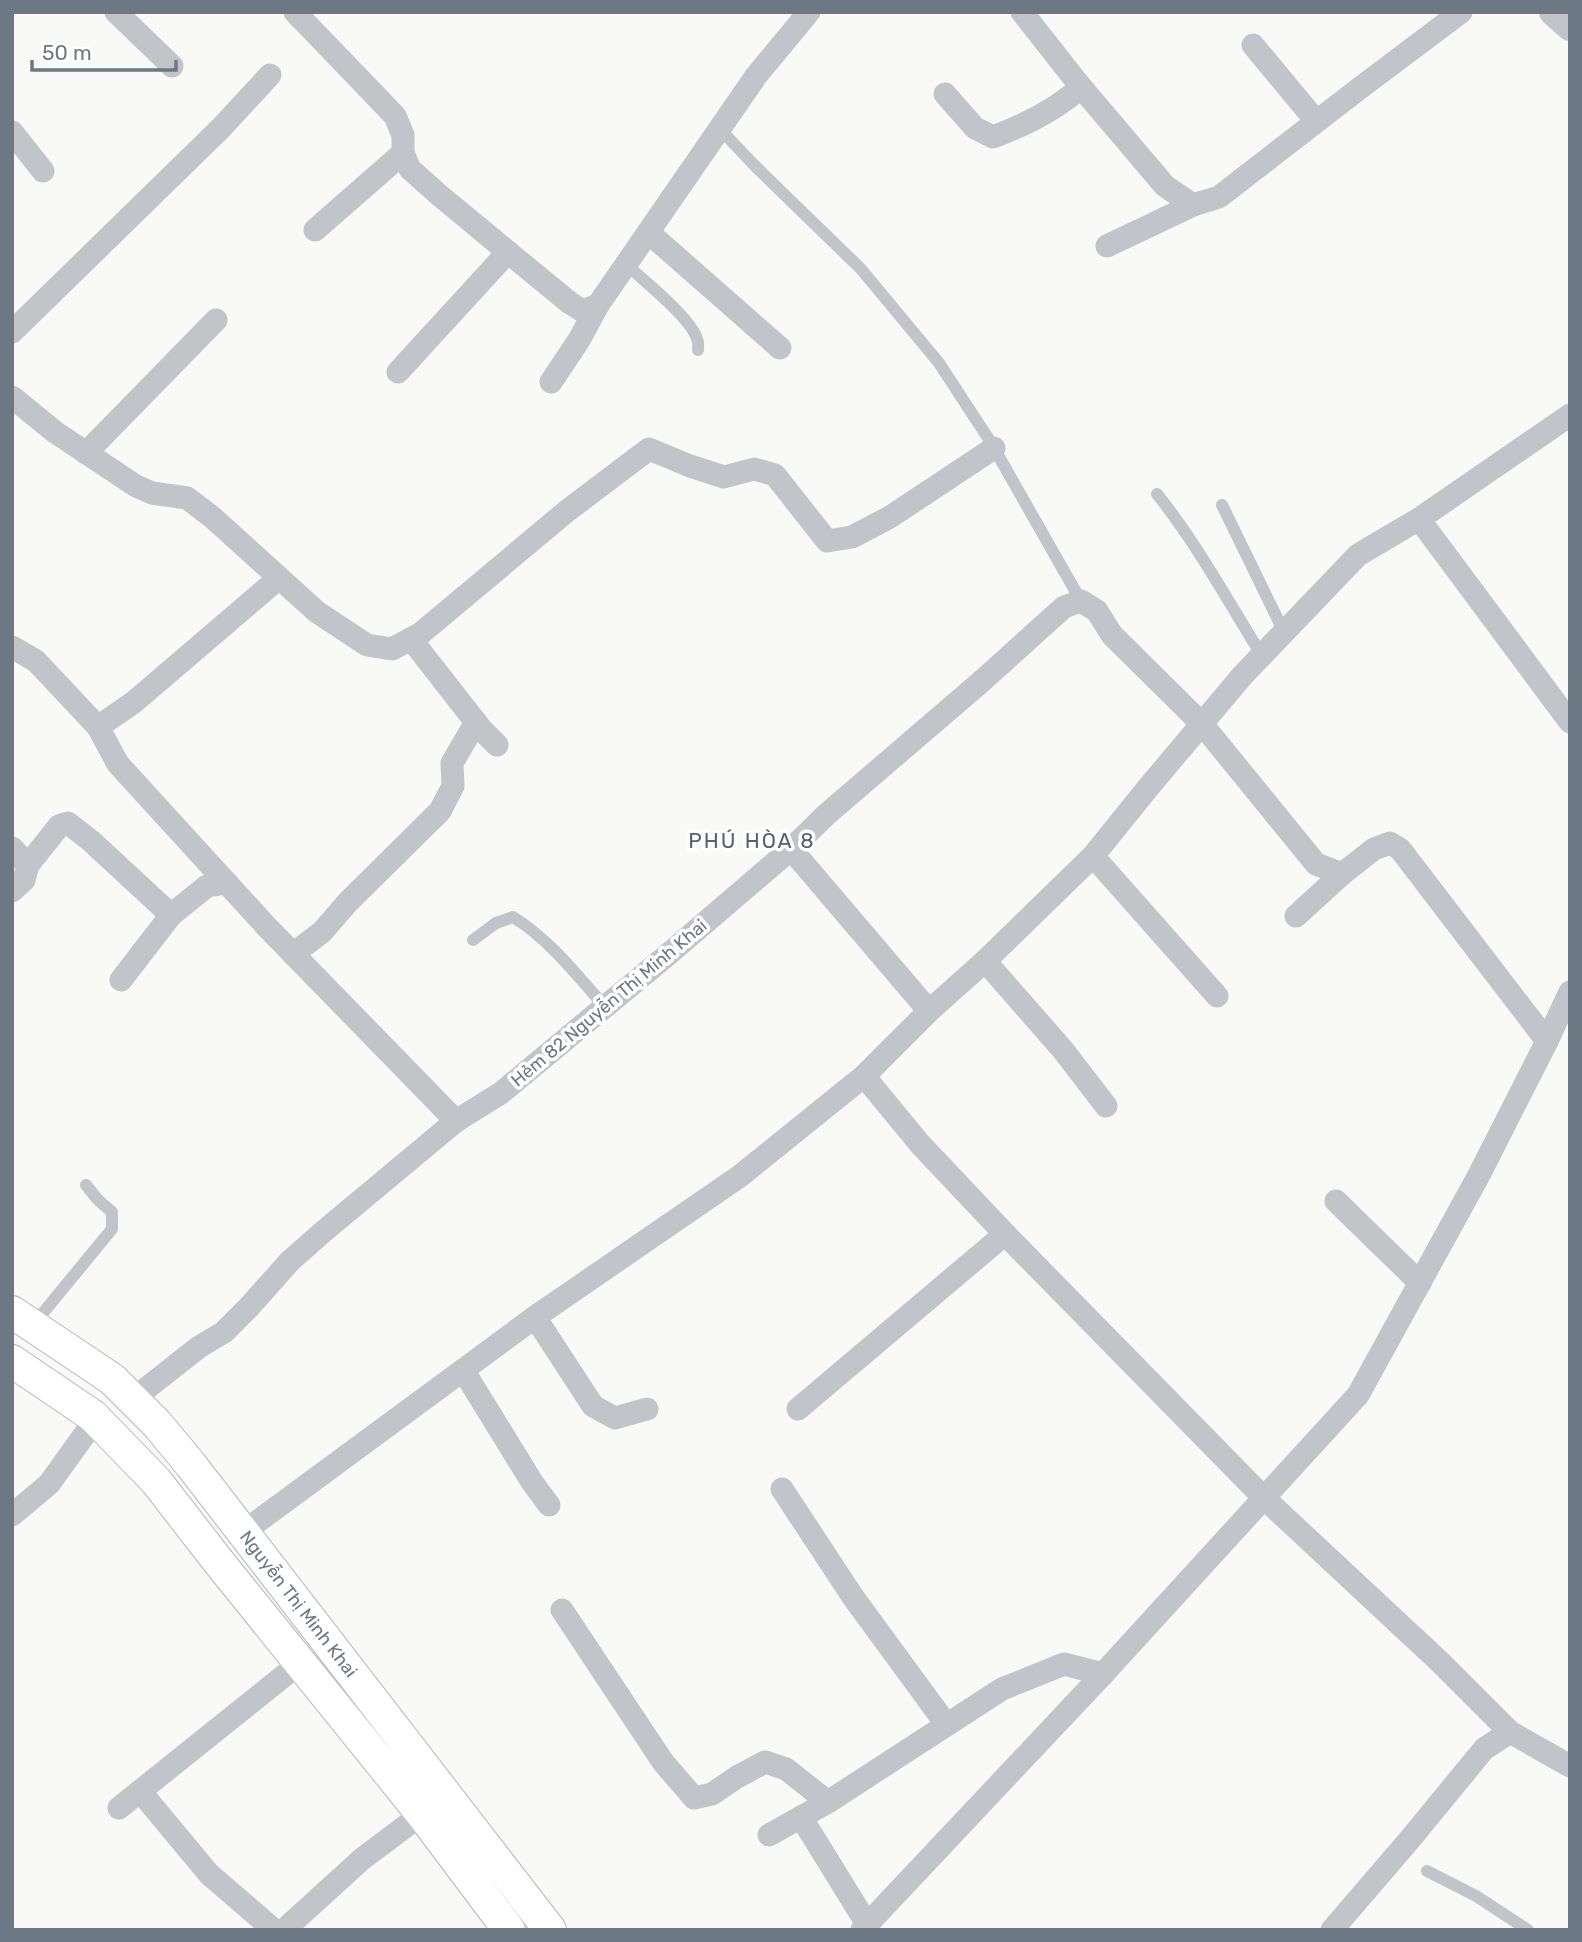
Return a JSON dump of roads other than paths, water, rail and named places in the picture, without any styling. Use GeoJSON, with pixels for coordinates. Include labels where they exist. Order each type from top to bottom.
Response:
{"type":"FeatureCollection","features":[{"type":"Feature","properties":{"kind":"main road","name":"Nguyễn Thị Minh Khai"},"geometry":{"type":"LineString","coordinates":[[22,1318],[112,1378],[158,1425],[550,1930]]}},
{"type":"Feature","properties":{"kind":"main road","name":"Nguyễn Thị Minh Khai"},"geometry":{"type":"LineString","coordinates":[[12,1361],[93,1416],[156,1480],[422,1814],[509,1930]]}},
{"type":"Feature","properties":{"kind":"street"},"geometry":{"type":"LineString","coordinates":[[116,12],[172,66]]}},
{"type":"Feature","properties":{"kind":"street"},"geometry":{"type":"LineString","coordinates":[[295,12],[395,116],[403,135],[403,153],[410,169],[570,303],[583,311],[598,305]]}},
{"type":"Feature","properties":{"kind":"street"},"geometry":{"type":"LineString","coordinates":[[551,382],[579,341],[598,305],[756,76],[809,12]]}},
{"type":"Feature","properties":{"kind":"street"},"geometry":{"type":"LineString","coordinates":[[1022,12],[1165,186],[1193,205]]}},
{"type":"Feature","properties":{"kind":"street"},"geometry":{"type":"LineString","coordinates":[[1107,246],[1193,205],[1219,197],[1461,12]]}},
{"type":"Feature","properties":{"kind":"street"},"geometry":{"type":"LineString","coordinates":[[1553,12],[1570,27]]}},
{"type":"Feature","properties":{"kind":"street"},"geometry":{"type":"LineString","coordinates":[[1253,45],[1317,121]]}},
{"type":"Feature","properties":{"kind":"street"},"geometry":{"type":"LineString","coordinates":[[12,332],[221,128],[271,75]]}},
{"type":"Feature","properties":{"kind":"street"},"geometry":{"type":"LineString","coordinates":[[945,94],[975,128],[993,137],[1024,126],[1072,96],[1081,87]]}},
{"type":"Feature","properties":{"kind":"street"},"geometry":{"type":"LineString","coordinates":[[14,140],[43,171]]}},
{"type":"Feature","properties":{"kind":"street"},"geometry":{"type":"LineString","coordinates":[[315,230],[403,153]]}},
{"type":"Feature","properties":{"kind":"street"},"geometry":{"type":"LineString","coordinates":[[649,233],[780,348]]}},
{"type":"Feature","properties":{"kind":"street"},"geometry":{"type":"LineString","coordinates":[[398,372],[508,252]]}},
{"type":"Feature","properties":{"kind":"street"},"geometry":{"type":"LineString","coordinates":[[86,453],[216,320]]}},
{"type":"Feature","properties":{"kind":"street"},"geometry":{"type":"LineString","coordinates":[[12,397],[55,432],[136,486],[152,493],[187,498],[212,517],[317,612],[368,645],[392,649],[420,634],[568,511],[649,449],[724,477],[754,469],[775,475],[827,541],[852,537],[890,517],[994,448]]}},
{"type":"Feature","properties":{"kind":"street"},"geometry":{"type":"LineString","coordinates":[[242,1533],[535,1317],[740,1176],[864,1076],[1093,856],[1242,676],[1358,555],[1419,519],[1570,415]]}},
{"type":"Feature","properties":{"kind":"street"},"geometry":{"type":"LineString","coordinates":[[1419,519],[1570,722]]}},
{"type":"Feature","properties":{"kind":"street"},"geometry":{"type":"LineString","coordinates":[[97,727],[134,702],[279,578]]}},
{"type":"Feature","properties":{"kind":"street"},"geometry":{"type":"LineString","coordinates":[[1081,601],[1097,611],[1112,635],[1202,724],[1316,864],[1342,874]]}},
{"type":"Feature","properties":{"kind":"street","name":"Hẻm 82 Nguyễn Thị Minh Khai"},"geometry":{"type":"LineString","coordinates":[[133,1399],[199,1347],[224,1332],[290,1261],[456,1121],[501,1093],[605,1007],[792,849],[827,814],[1064,607],[1081,601]]}},
{"type":"Feature","properties":{"kind":"street"},"geometry":{"type":"LineString","coordinates":[[411,639],[497,744]]}},
{"type":"Feature","properties":{"kind":"street"},"geometry":{"type":"LineString","coordinates":[[12,647],[36,662],[97,727],[118,764],[293,954],[456,1121]]}},
{"type":"Feature","properties":{"kind":"street"},"geometry":{"type":"LineString","coordinates":[[293,954],[322,932],[348,902],[440,811],[453,786],[452,763],[477,722]]}},
{"type":"Feature","properties":{"kind":"street"},"geometry":{"type":"LineString","coordinates":[[12,891],[24,880],[28,866],[59,826],[68,823],[171,915]]}},
{"type":"Feature","properties":{"kind":"street"},"geometry":{"type":"LineString","coordinates":[[1296,916],[1374,849],[1390,843],[1400,849],[1547,1041]]}},
{"type":"Feature","properties":{"kind":"street"},"geometry":{"type":"LineString","coordinates":[[12,848],[28,866]]}},
{"type":"Feature","properties":{"kind":"street"},"geometry":{"type":"LineString","coordinates":[[792,849],[929,1011]]}},
{"type":"Feature","properties":{"kind":"street"},"geometry":{"type":"LineString","coordinates":[[1093,856],[1217,996]]}},
{"type":"Feature","properties":{"kind":"street"},"geometry":{"type":"LineString","coordinates":[[121,980],[171,915],[207,886],[227,883]]}},
{"type":"Feature","properties":{"kind":"street"},"geometry":{"type":"LineString","coordinates":[[985,961],[1063,1050],[1106,1106]]}},
{"type":"Feature","properties":{"kind":"street"},"geometry":{"type":"LineString","coordinates":[[802,1817],[865,1927],[1103,1674],[1358,1395],[1479,1175],[1570,992]]}},
{"type":"Feature","properties":{"kind":"street"},"geometry":{"type":"LineString","coordinates":[[864,1076],[920,1144],[1005,1234],[1264,1498],[1440,1662],[1510,1732],[1570,1766]]}},
{"type":"Feature","properties":{"kind":"street"},"geometry":{"type":"LineString","coordinates":[[1336,1201],[1420,1283]]}},
{"type":"Feature","properties":{"kind":"street"},"geometry":{"type":"LineString","coordinates":[[798,1409],[1005,1234]]}},
{"type":"Feature","properties":{"kind":"street"},"geometry":{"type":"LineString","coordinates":[[535,1317],[593,1406],[615,1418],[647,1409]]}},
{"type":"Feature","properties":{"kind":"street"},"geometry":{"type":"LineString","coordinates":[[463,1370],[549,1505]]}},
{"type":"Feature","properties":{"kind":"street"},"geometry":{"type":"LineString","coordinates":[[12,1515],[49,1484],[90,1427],[93,1416]]}},
{"type":"Feature","properties":{"kind":"street"},"geometry":{"type":"LineString","coordinates":[[782,1489],[853,1597],[946,1724]]}},
{"type":"Feature","properties":{"kind":"street"},"geometry":{"type":"LineString","coordinates":[[562,1610],[663,1762],[694,1798],[712,1794],[765,1762],[786,1769],[828,1802]]}},
{"type":"Feature","properties":{"kind":"street"},"geometry":{"type":"LineString","coordinates":[[119,1808],[300,1663]]}},
{"type":"Feature","properties":{"kind":"street"},"geometry":{"type":"LineString","coordinates":[[769,1835],[828,1802],[1002,1689],[1063,1664],[1103,1674]]}},
{"type":"Feature","properties":{"kind":"street"},"geometry":{"type":"LineString","coordinates":[[1332,1930],[1484,1749],[1510,1732]]}},
{"type":"Feature","properties":{"kind":"street"},"geometry":{"type":"LineString","coordinates":[[139,1791],[209,1874],[274,1930]]}},
{"type":"Feature","properties":{"kind":"street"},"geometry":{"type":"LineString","coordinates":[[284,1930],[362,1859],[422,1814]]}},
{"type":"Feature","properties":{"kind":"lane"},"geometry":{"type":"LineString","coordinates":[[720,129],[861,270],[939,363],[994,448],[1081,601]]}},
{"type":"Feature","properties":{"kind":"lane"},"geometry":{"type":"LineString","coordinates":[[627,265],[693,330],[698,341],[698,350]]}},
{"type":"Feature","properties":{"kind":"lane"},"geometry":{"type":"LineString","coordinates":[[1157,494],[1179,523],[1262,656]]}},
{"type":"Feature","properties":{"kind":"lane"},"geometry":{"type":"LineString","coordinates":[[1222,505],[1284,632]]}},
{"type":"Feature","properties":{"kind":"lane"},"geometry":{"type":"LineString","coordinates":[[473,940],[496,923],[513,917],[529,927],[605,1007]]}},
{"type":"Feature","properties":{"kind":"lane"},"geometry":{"type":"LineString","coordinates":[[22,1318],[112,1229],[112,1212],[86,1185]]}},
{"type":"Feature","properties":{"kind":"lane"},"geometry":{"type":"LineString","coordinates":[[1427,1871],[1476,1896],[1528,1930]]}},
{"type":"Feature","properties":{"kind":"district","name":"PHÚ HÒA 8"},"geometry":{"type":"Point","coordinates":[752,840]}}]}
